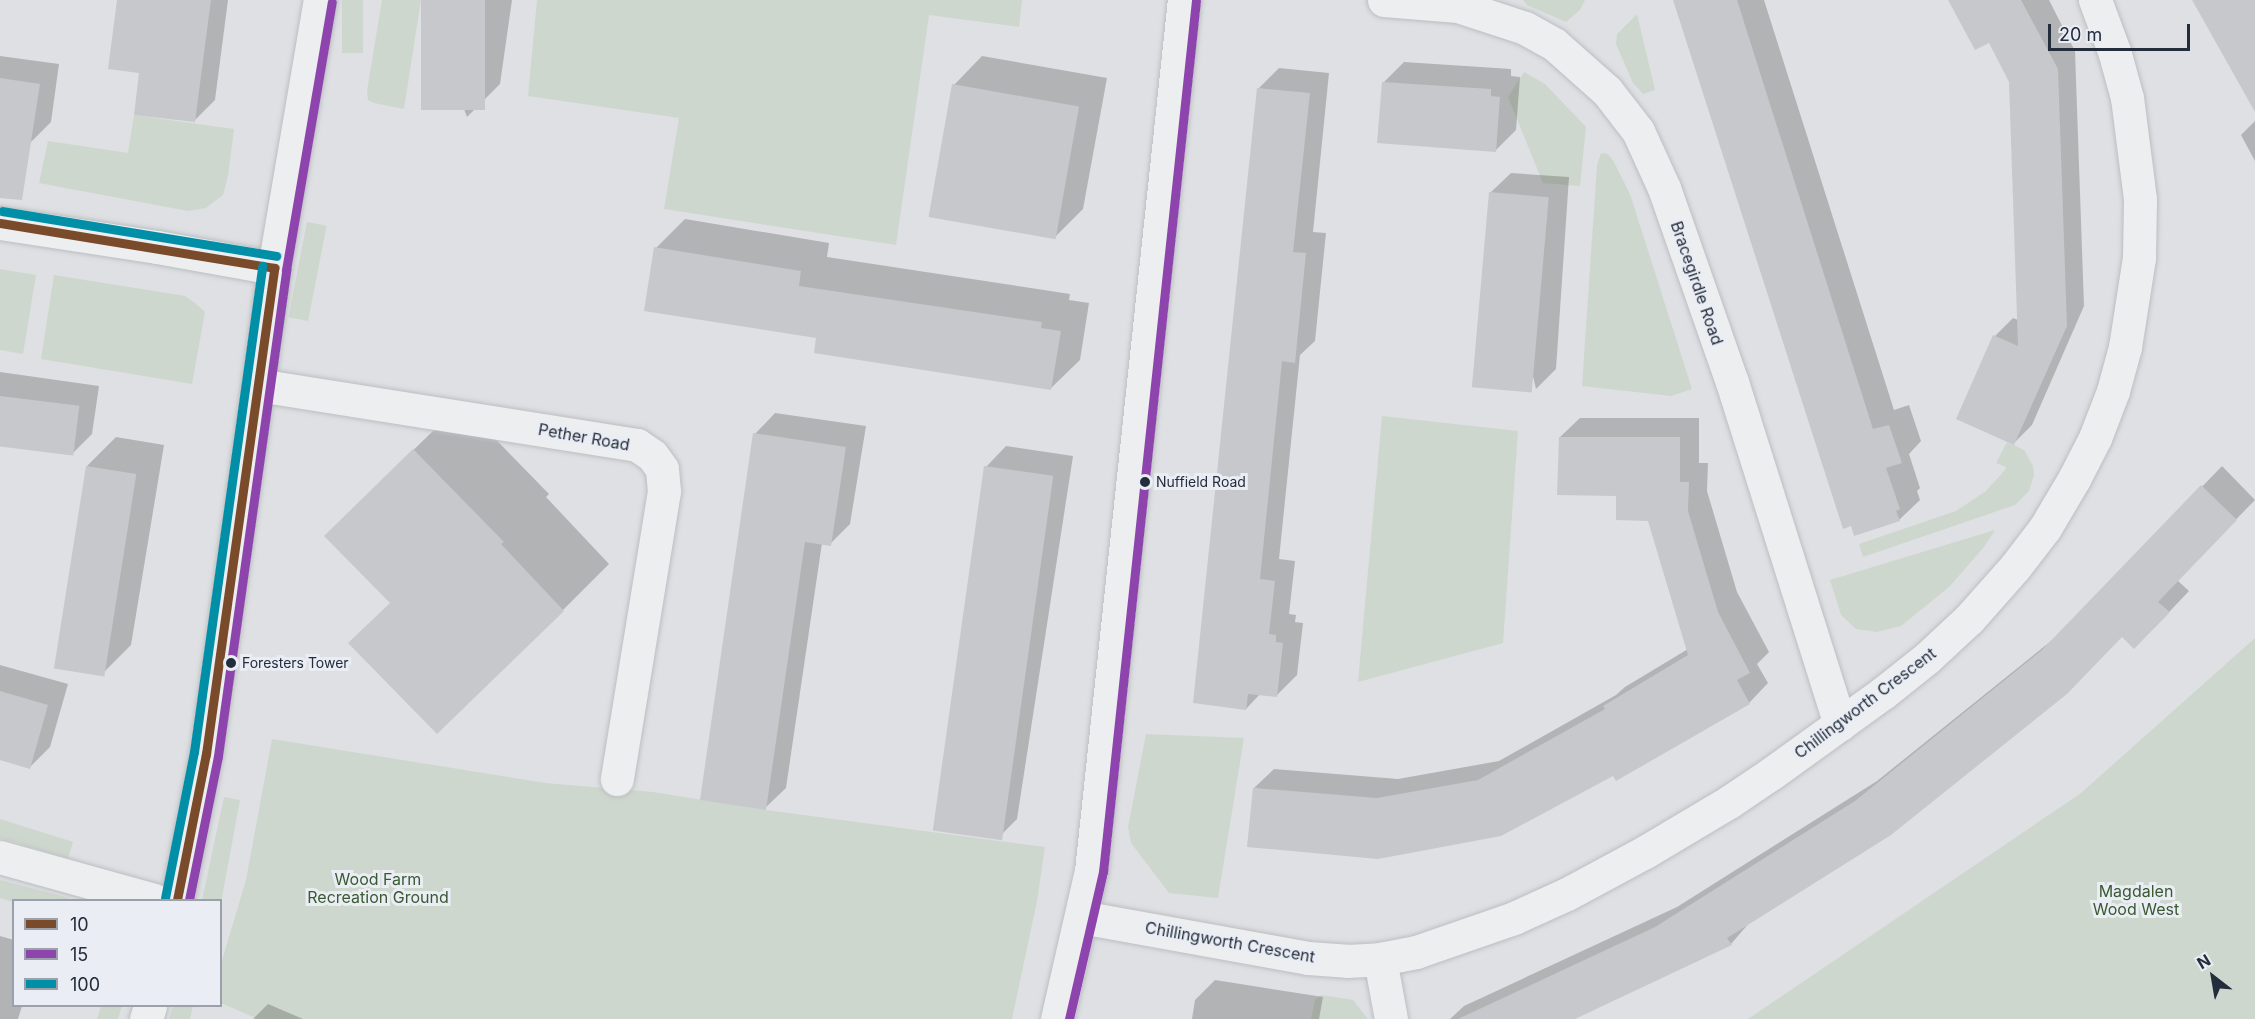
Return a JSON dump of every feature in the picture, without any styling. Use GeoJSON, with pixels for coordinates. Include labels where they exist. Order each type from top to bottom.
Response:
{"type":"FeatureCollection","features":[{"type":"Feature","properties":{"kind":"street"},"geometry":{"type":"LineString","coordinates":[[177,899],[206,754],[274,268],[320,0]]}},
{"type":"Feature","properties":{"kind":"street"},"geometry":{"type":"LineString","coordinates":[[1057,1019],[1092,859],[1185,0]]}},
{"type":"Feature","properties":{"kind":"street","name":"Bracegirdle Road"},"geometry":{"type":"LineString","coordinates":[[1384,0],[1458,6],[1525,28],[1554,44],[1606,91],[1638,131],[1664,188],[1732,381],[1840,724]]}},
{"type":"Feature","properties":{"kind":"street","name":"Chillingworth Crescent"},"geometry":{"type":"LineString","coordinates":[[1081,917],[1308,958],[1347,962],[1416,952],[1514,918],[1576,890],[1730,802],[1840,724],[1927,658],[1969,619],[2015,567],[2045,528],[2095,438],[2113,391],[2133,309],[2139,258],[2140,199],[2127,98],[2115,54],[2095,0]]}},
{"type":"Feature","properties":{"kind":"street"},"geometry":{"type":"LineString","coordinates":[[0,223],[274,268]]}},
{"type":"Feature","properties":{"kind":"street","name":"Pether Road"},"geometry":{"type":"LineString","coordinates":[[258,385],[637,446],[652,455],[662,469],[664,491],[617,779]]}},
{"type":"Feature","properties":{"kind":"street"},"geometry":{"type":"LineString","coordinates":[[0,858],[150,899]]}},
{"type":"Feature","properties":{"kind":"street"},"geometry":{"type":"LineString","coordinates":[[1380,959],[1391,1019]]}},
{"type":"Feature","properties":{"kind":"green space"},"geometry":{"type":"Polygon","coordinates":[[[342,0],[363,0],[363,53],[342,53],[342,0]]]}},
{"type":"Feature","properties":{"kind":"green space"},"geometry":{"type":"Polygon","coordinates":[[[382,0],[421,0],[404,109],[368,100],[367,91],[382,0]]]}},
{"type":"Feature","properties":{"kind":"green space"},"geometry":{"type":"Polygon","coordinates":[[[537,0],[1022,0],[1019,27],[929,15],[896,245],[664,209],[679,118],[528,96],[537,0]]]}},
{"type":"Feature","properties":{"kind":"green space"},"geometry":{"type":"Polygon","coordinates":[[[1523,0],[1585,0],[1580,10],[1566,22],[1527,5],[1523,0]]]}},
{"type":"Feature","properties":{"kind":"green space"},"geometry":{"type":"Polygon","coordinates":[[[1637,14],[1655,90],[1643,94],[1633,83],[1616,44],[1617,34],[1637,14]]]}},
{"type":"Feature","properties":{"kind":"green space"},"geometry":{"type":"Polygon","coordinates":[[[1524,72],[1545,84],[1586,127],[1580,186],[1543,183],[1508,97],[1524,72]]]}},
{"type":"Feature","properties":{"kind":"green space"},"geometry":{"type":"Polygon","coordinates":[[[134,115],[234,129],[228,176],[223,195],[206,208],[188,211],[39,183],[48,141],[128,153],[134,115]]]}},
{"type":"Feature","properties":{"kind":"green space"},"geometry":{"type":"Polygon","coordinates":[[[1601,153],[1608,154],[1614,162],[1630,194],[1692,389],[1671,396],[1582,386],[1597,165],[1601,153]]]}},
{"type":"Feature","properties":{"kind":"green space"},"geometry":{"type":"Polygon","coordinates":[[[307,222],[327,226],[308,321],[288,317],[307,222]]]}},
{"type":"Feature","properties":{"kind":"green space"},"geometry":{"type":"Polygon","coordinates":[[[0,269],[36,275],[23,354],[0,350],[0,269]]]}},
{"type":"Feature","properties":{"kind":"green space"},"geometry":{"type":"Polygon","coordinates":[[[54,275],[185,296],[195,303],[205,312],[192,384],[41,359],[54,275]]]}},
{"type":"Feature","properties":{"kind":"green space"},"geometry":{"type":"Polygon","coordinates":[[[1382,416],[1518,431],[1503,643],[1358,682],[1382,416]]]}},
{"type":"Feature","properties":{"kind":"green space"},"geometry":{"type":"Polygon","coordinates":[[[2007,442],[2024,450],[2033,466],[2034,475],[2029,491],[2015,505],[1863,557],[1859,544],[1956,511],[1986,491],[2005,470],[2006,467],[1996,463],[2007,442]]]}},
{"type":"Feature","properties":{"kind":"green space"},"geometry":{"type":"Polygon","coordinates":[[[1995,530],[1984,547],[1949,587],[1901,626],[1877,632],[1856,629],[1841,615],[1830,580],[1995,530]]]}},
{"type":"Feature","properties":{"kind":"green space","name":"Magdalen Wood West"},"geometry":{"type":"Polygon","coordinates":[[[2255,638],[2255,1019],[1748,1019],[2081,793],[2255,638]]]}},
{"type":"Feature","properties":{"kind":"green space"},"geometry":{"type":"Polygon","coordinates":[[[1146,734],[1244,738],[1218,898],[1169,893],[1131,843],[1128,827],[1146,734]]]}},
{"type":"Feature","properties":{"kind":"green space","name":"Wood Farm Recreation Ground"},"geometry":{"type":"Polygon","coordinates":[[[272,739],[545,783],[653,792],[766,810],[1045,847],[1037,901],[1012,1019],[258,1019],[222,1003],[222,960],[246,880],[272,739]]]}},
{"type":"Feature","properties":{"kind":"green space"},"geometry":{"type":"Polygon","coordinates":[[[224,797],[240,800],[222,899],[202,899],[224,797]]]}},
{"type":"Feature","properties":{"kind":"green space"},"geometry":{"type":"Polygon","coordinates":[[[0,819],[73,842],[68,858],[0,838],[0,819]]]}},
{"type":"Feature","properties":{"kind":"green space"},"geometry":{"type":"Polygon","coordinates":[[[0,880],[69,898],[12,899],[12,902],[0,898],[0,880]]]}},
{"type":"Feature","properties":{"kind":"green space"},"geometry":{"type":"Polygon","coordinates":[[[1321,995],[1353,1000],[1368,1019],[1311,1019],[1315,1000],[1321,995]]]}},
{"type":"Feature","properties":{"kind":"green space"},"geometry":{"type":"Polygon","coordinates":[[[101,1007],[122,1007],[118,1019],[97,1019],[101,1007]]]}},
{"type":"Feature","properties":{"kind":"green space"},"geometry":{"type":"Polygon","coordinates":[[[173,1007],[193,1007],[190,1019],[169,1019],[173,1007]]]}},
{"type":"Feature","properties":{"kind":"building"},"geometry":{"type":"Polygon","coordinates":[[[117,0],[211,0],[195,122],[134,115],[139,73],[108,69],[117,0]]]}},
{"type":"Feature","properties":{"kind":"building"},"geometry":{"type":"Polygon","coordinates":[[[421,0],[485,0],[485,110],[421,110],[421,0]]]}},
{"type":"Feature","properties":{"kind":"building"},"geometry":{"type":"Polygon","coordinates":[[[1673,0],[1737,0],[1873,429],[1889,425],[1902,463],[1886,468],[1900,509],[1896,511],[1900,521],[1854,536],[1851,526],[1843,529],[1673,0]]]}},
{"type":"Feature","properties":{"kind":"building"},"geometry":{"type":"Polygon","coordinates":[[[1948,0],[2021,0],[2058,69],[2067,326],[2014,445],[1956,419],[1993,335],[2018,346],[2009,82],[1989,43],[1975,50],[1948,0]]]}},
{"type":"Feature","properties":{"kind":"building"},"geometry":{"type":"Polygon","coordinates":[[[2192,0],[2255,0],[2255,112],[2192,0]]]}},
{"type":"Feature","properties":{"kind":"building"},"geometry":{"type":"Polygon","coordinates":[[[0,78],[40,84],[22,200],[0,198],[0,78]]]}},
{"type":"Feature","properties":{"kind":"building"},"geometry":{"type":"Polygon","coordinates":[[[1382,82],[1491,89],[1491,96],[1500,97],[1496,152],[1377,143],[1382,82]]]}},
{"type":"Feature","properties":{"kind":"building"},"geometry":{"type":"Polygon","coordinates":[[[952,84],[1079,106],[1056,239],[929,217],[952,84]]]}},
{"type":"Feature","properties":{"kind":"building"},"geometry":{"type":"Polygon","coordinates":[[[1257,88],[1310,93],[1293,252],[1306,253],[1295,363],[1282,361],[1260,579],[1275,581],[1269,634],[1276,635],[1276,642],[1283,643],[1277,697],[1248,694],[1246,710],[1193,703],[1257,88]]]}},
{"type":"Feature","properties":{"kind":"building"},"geometry":{"type":"Polygon","coordinates":[[[1489,192],[1549,197],[1532,392],[1472,387],[1489,192]]]}},
{"type":"Feature","properties":{"kind":"building"},"geometry":{"type":"Polygon","coordinates":[[[654,247],[801,271],[799,286],[1042,322],[1041,328],[1061,331],[1051,390],[814,353],[816,338],[644,311],[654,247]]]}},
{"type":"Feature","properties":{"kind":"building"},"geometry":{"type":"Polygon","coordinates":[[[0,396],[79,406],[73,455],[0,446],[0,396]]]}},
{"type":"Feature","properties":{"kind":"building"},"geometry":{"type":"Polygon","coordinates":[[[753,433],[846,447],[831,546],[805,542],[766,810],[700,800],[753,433]]]}},
{"type":"Feature","properties":{"kind":"building"},"geometry":{"type":"Polygon","coordinates":[[[1559,437],[1680,437],[1680,482],[1689,482],[1688,511],[1718,612],[1750,673],[1737,680],[1750,704],[1616,781],[1613,776],[1501,836],[1378,859],[1247,847],[1253,788],[1377,798],[1478,780],[1605,709],[1603,706],[1688,655],[1648,521],[1616,520],[1616,496],[1557,495],[1559,437]]]}},
{"type":"Feature","properties":{"kind":"building","name":"Foresters Tower"},"geometry":{"type":"Polygon","coordinates":[[[413,449],[504,542],[501,544],[564,611],[437,734],[348,643],[390,603],[324,536],[413,449]]]}},
{"type":"Feature","properties":{"kind":"building"},"geometry":{"type":"Polygon","coordinates":[[[86,466],[136,474],[104,676],[54,668],[86,466]]]}},
{"type":"Feature","properties":{"kind":"building"},"geometry":{"type":"Polygon","coordinates":[[[984,466],[1053,476],[1002,840],[933,830],[984,466]]]}},
{"type":"Feature","properties":{"kind":"building"},"geometry":{"type":"Polygon","coordinates":[[[2201,485],[2237,520],[2158,602],[2170,612],[2134,649],[2122,637],[2067,694],[1891,835],[1727,938],[1732,945],[1575,1019],[1458,1019],[1655,927],[1855,801],[2042,650],[2201,485]]]}},
{"type":"Feature","properties":{"kind":"building"},"geometry":{"type":"Polygon","coordinates":[[[0,691],[48,705],[30,769],[0,760],[0,691]]]}},
{"type":"Feature","properties":{"kind":"transit line","name":"15"},"geometry":{"type":"LineString","coordinates":[[1069,1019],[1103,872],[1196,1]]}},
{"type":"Feature","properties":{"kind":"transit line","name":"15"},"geometry":{"type":"LineString","coordinates":[[189,899],[218,756],[286,270],[332,2]]}},
{"type":"Feature","properties":{"kind":"transit line","name":"100"},"geometry":{"type":"LineString","coordinates":[[2,211],[276,256]]}},
{"type":"Feature","properties":{"kind":"transit line","name":"10"},"geometry":{"type":"LineString","coordinates":[[0,223],[274,268]]}},
{"type":"Feature","properties":{"kind":"transit line","name":"100"},"geometry":{"type":"LineString","coordinates":[[165,898],[194,752],[262,266]]}},
{"type":"Feature","properties":{"kind":"transit line","name":"10"},"geometry":{"type":"LineString","coordinates":[[177,899],[206,754],[274,268]]}},
{"type":"Feature","properties":{"kind":"place","name":"Nuffield Road"},"geometry":{"type":"Point","coordinates":[1145,482]}},
{"type":"Feature","properties":{"kind":"place","name":"Foresters Tower"},"geometry":{"type":"Point","coordinates":[231,663]}}]}
